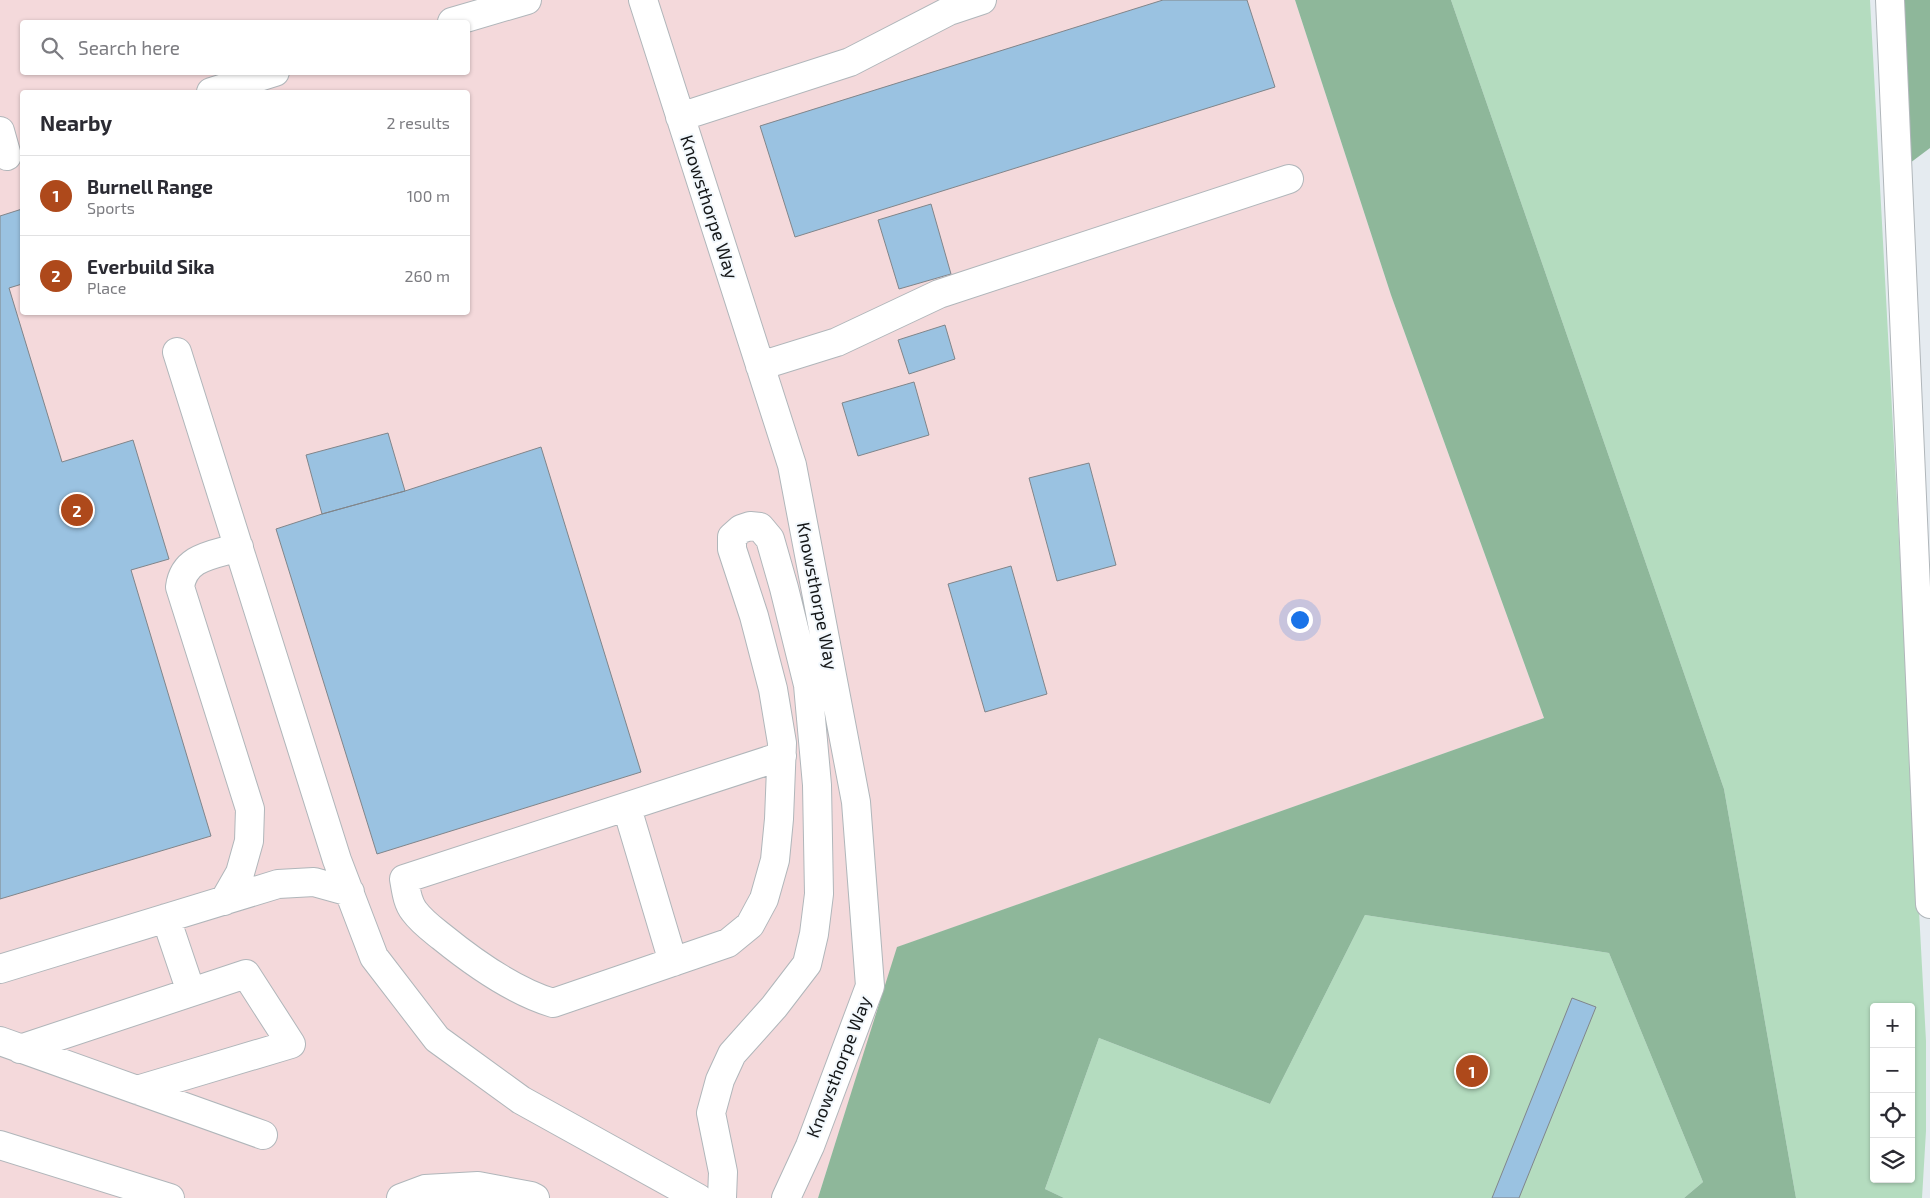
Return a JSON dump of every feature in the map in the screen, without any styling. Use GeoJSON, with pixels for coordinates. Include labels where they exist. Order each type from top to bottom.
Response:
{"type":"FeatureCollection","features":[{"type":"Feature","properties":{"kind":"street"},"geometry":{"type":"LineString","coordinates":[[459,20],[527,0]]}},
{"type":"Feature","properties":{"kind":"street","name":"Knowsthorpe Way"},"geometry":{"type":"LineString","coordinates":[[642,0],[792,465],[856,802],[870,986],[810,1146],[786,1198]]}},
{"type":"Feature","properties":{"kind":"street"},"geometry":{"type":"LineString","coordinates":[[680,117],[850,62],[949,11],[982,0]]}},
{"type":"Feature","properties":{"kind":"street"},"geometry":{"type":"LineString","coordinates":[[1890,0],[1930,904]]}},
{"type":"Feature","properties":{"kind":"street"},"geometry":{"type":"LineString","coordinates":[[217,90],[265,75]]}},
{"type":"Feature","properties":{"kind":"street"},"geometry":{"type":"LineString","coordinates":[[760,366],[837,342],[939,294],[1289,179]]}},
{"type":"Feature","properties":{"kind":"street"},"geometry":{"type":"LineString","coordinates":[[176,352],[337,860],[374,957],[437,1039],[521,1100],[698,1198]]}},
{"type":"Feature","properties":{"kind":"street"},"geometry":{"type":"LineString","coordinates":[[722,1198],[723,1172],[711,1113],[720,1080],[732,1054],[774,1007],[807,964],[814,934],[819,894],[817,785],[808,685],[770,539],[760,527],[750,526],[741,530],[732,537],[732,548],[754,616],[773,689],[782,743],[782,756],[780,819],[775,860],[764,899],[750,925],[728,943],[553,1003],[536,998],[470,959],[423,923],[412,910],[406,894],[404,879],[782,756]]}},
{"type":"Feature","properties":{"kind":"street"},"geometry":{"type":"LineString","coordinates":[[224,901],[240,872],[249,841],[250,809],[180,587],[184,572],[195,561],[239,547]]}},
{"type":"Feature","properties":{"kind":"street"},"geometry":{"type":"LineString","coordinates":[[623,808],[630,818],[673,962]]}},
{"type":"Feature","properties":{"kind":"street"},"geometry":{"type":"LineString","coordinates":[[0,969],[278,884],[314,882],[350,892]]}},
{"type":"Feature","properties":{"kind":"street"},"geometry":{"type":"LineString","coordinates":[[166,918],[191,992]]}},
{"type":"Feature","properties":{"kind":"street"},"geometry":{"type":"LineString","coordinates":[[10,1045],[246,974],[292,1044],[137,1090]]}},
{"type":"Feature","properties":{"kind":"street"},"geometry":{"type":"LineString","coordinates":[[10,1045],[263,1135]]}},
{"type":"Feature","properties":{"kind":"street"},"geometry":{"type":"LineString","coordinates":[[0,1145],[170,1198]]}},
{"type":"Feature","properties":{"kind":"street"},"geometry":{"type":"LineString","coordinates":[[400,1198],[425,1189],[478,1186],[535,1198]]}},
{"type":"Feature","properties":{"kind":"shaded area"},"geometry":{"type":"Polygon","coordinates":[[[0,0],[1295,0],[1391,295],[1544,718],[898,947],[818,1198],[0,1198],[0,0]]]}},
{"type":"Feature","properties":{"kind":"green space"},"geometry":{"type":"Polygon","coordinates":[[[1295,0],[1451,0],[1724,789],[1796,1198],[1684,1198],[1703,1182],[1609,953],[1365,915],[1270,1104],[1099,1038],[1045,1189],[1064,1198],[818,1198],[897,947],[1544,718],[1391,295],[1295,0]]]}},
{"type":"Feature","properties":{"kind":"green space"},"geometry":{"type":"Polygon","coordinates":[[[1451,0],[1870,0],[1926,1041],[1926,1131],[1922,1198],[1796,1198],[1724,789],[1451,0]]]}},
{"type":"Feature","properties":{"kind":"green space"},"geometry":{"type":"Polygon","coordinates":[[[1890,0],[1930,0],[1930,148],[1898,172],[1890,0]]]}},
{"type":"Feature","properties":{"kind":"green space"},"geometry":{"type":"Polygon","coordinates":[[[1365,915],[1609,953],[1703,1182],[1684,1198],[1064,1198],[1045,1189],[1099,1038],[1270,1104],[1365,915]]]}},
{"type":"Feature","properties":{"kind":"building"},"geometry":{"type":"Polygon","coordinates":[[[1163,0],[1247,0],[1275,87],[795,237],[760,126],[1163,0]]]}},
{"type":"Feature","properties":{"kind":"building"},"geometry":{"type":"Polygon","coordinates":[[[931,204],[951,274],[899,289],[878,220],[931,204]]]}},
{"type":"Feature","properties":{"kind":"building"},"geometry":{"type":"Polygon","coordinates":[[[20,210],[20,285],[9,288],[62,462],[133,440],[169,559],[131,570],[211,836],[0,899],[0,216],[20,210]]]}},
{"type":"Feature","properties":{"kind":"building"},"geometry":{"type":"Polygon","coordinates":[[[945,325],[955,359],[909,374],[898,340],[945,325]]]}},
{"type":"Feature","properties":{"kind":"building"},"geometry":{"type":"Polygon","coordinates":[[[914,382],[929,435],[858,456],[842,403],[914,382]]]}},
{"type":"Feature","properties":{"kind":"building"},"geometry":{"type":"Polygon","coordinates":[[[388,433],[405,491],[322,514],[306,455],[388,433]]]}},
{"type":"Feature","properties":{"kind":"building"},"geometry":{"type":"Polygon","coordinates":[[[541,447],[641,772],[377,854],[276,529],[405,491],[541,447]]]}},
{"type":"Feature","properties":{"kind":"building"},"geometry":{"type":"Polygon","coordinates":[[[1089,463],[1116,565],[1057,581],[1029,478],[1089,463]]]}},
{"type":"Feature","properties":{"kind":"building"},"geometry":{"type":"Polygon","coordinates":[[[1011,566],[1047,694],[985,712],[948,584],[1011,566]]]}},
{"type":"Feature","properties":{"kind":"building"},"geometry":{"type":"Polygon","coordinates":[[[1572,998],[1596,1007],[1519,1198],[1492,1198],[1572,998]]]}},
{"type":"Feature","properties":{"kind":"place","name":"Everbuild Sika"},"geometry":{"type":"Point","coordinates":[77,510]}},
{"type":"Feature","properties":{"kind":"place","name":"Burnell Range"},"geometry":{"type":"Point","coordinates":[1472,1071]}}]}
